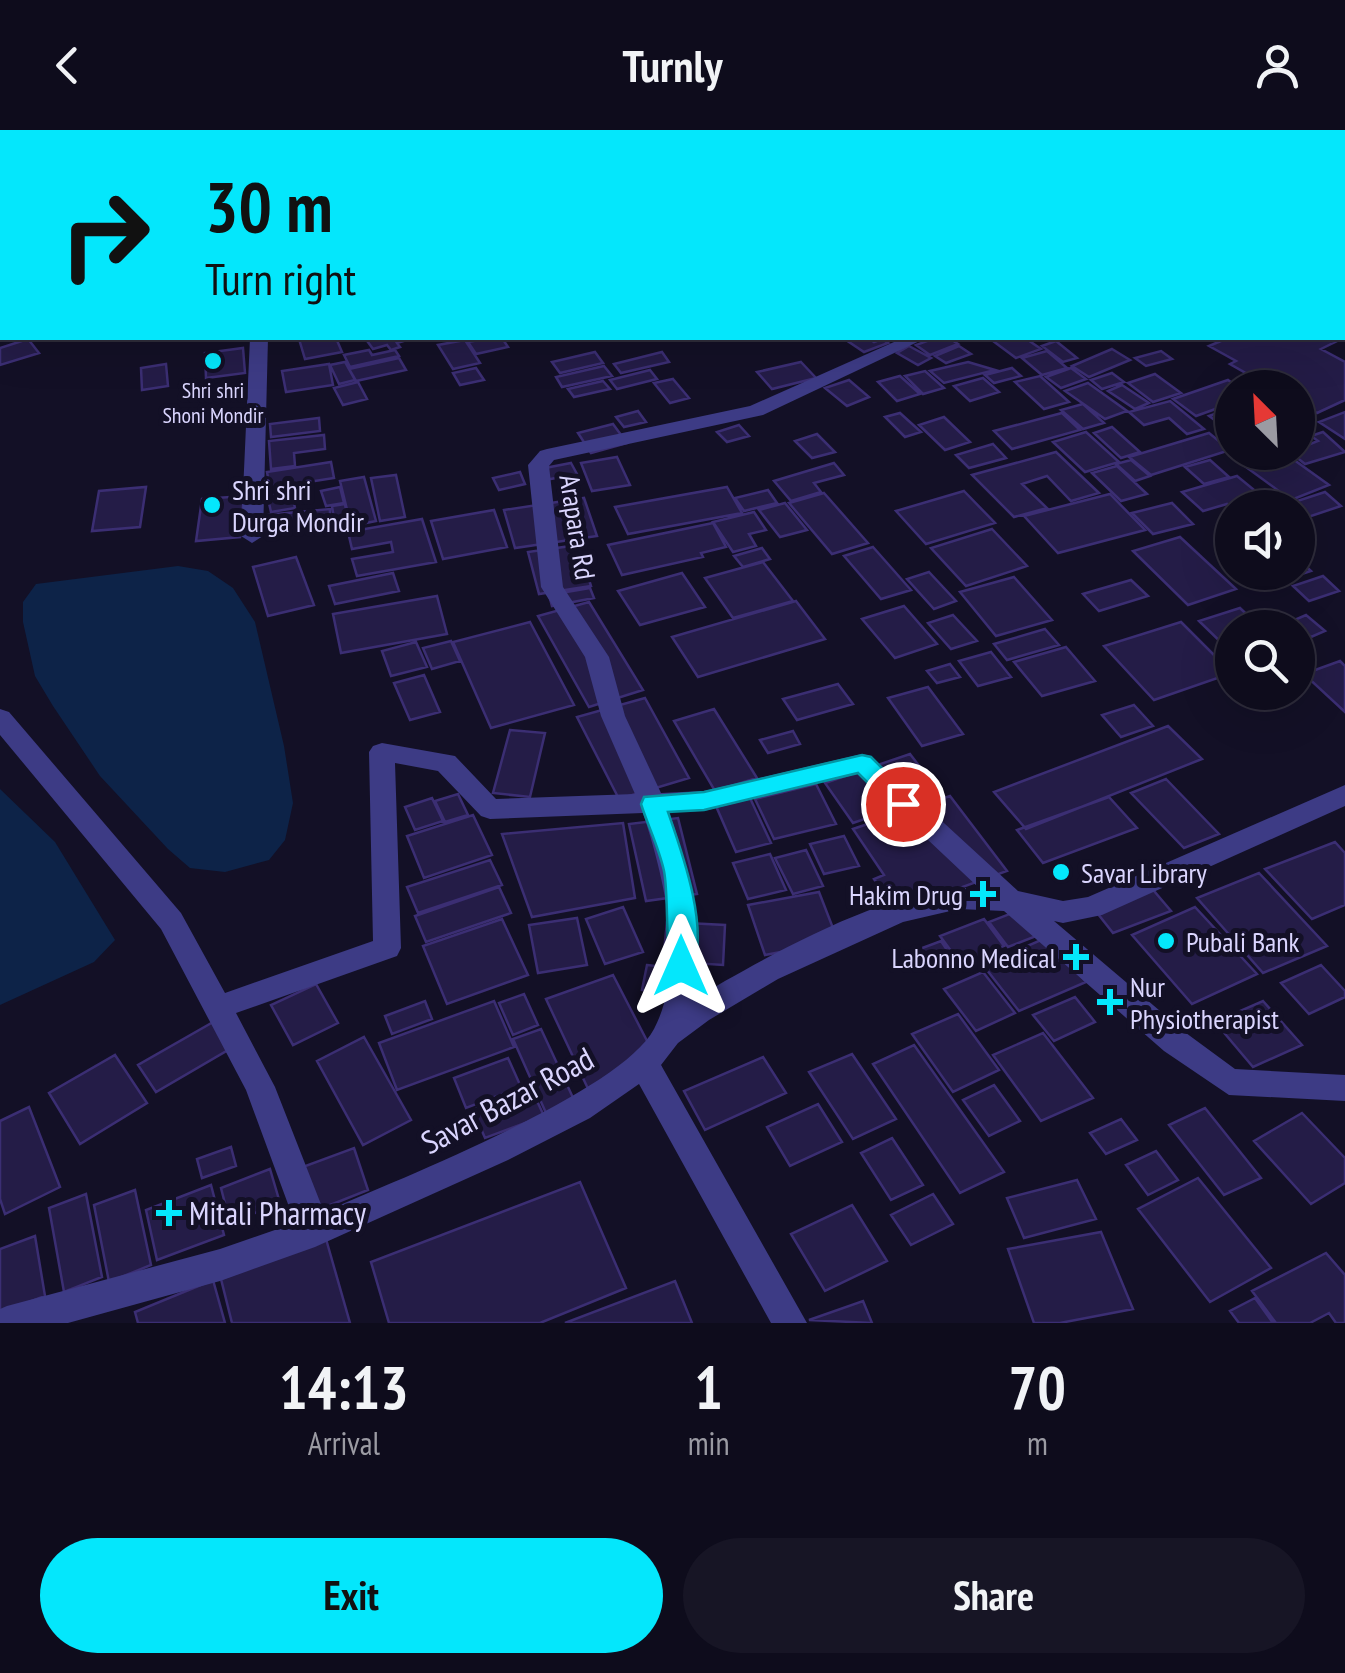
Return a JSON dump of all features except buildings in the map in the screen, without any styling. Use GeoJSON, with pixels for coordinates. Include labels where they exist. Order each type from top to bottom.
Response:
{"type":"FeatureCollection","features":[{"type":"Feature","properties":{"kind":"street"},"geometry":{"type":"LineString","coordinates":[[252,536],[259,340]]}},
{"type":"Feature","properties":{"kind":"street","name":"Arapara Rd"},"geometry":{"type":"LineString","coordinates":[[667,1034],[679,994],[684,937],[676,872],[653,804],[613,716],[596,657],[552,587],[538,465],[547,455],[756,410],[913,340]]}},
{"type":"Feature","properties":{"kind":"street"},"geometry":{"type":"LineString","coordinates":[[0,718],[161,908],[220,1007],[260,1086],[315,1232]]}},
{"type":"Feature","properties":{"kind":"street"},"geometry":{"type":"LineString","coordinates":[[220,1007],[387,948],[382,752],[446,763],[490,809],[704,801],[862,763],[1010,900],[1175,1042],[1230,1082],[1345,1088]]}},
{"type":"Feature","properties":{"kind":"street","name":"Savar Bazar Road"},"geometry":{"type":"LineString","coordinates":[[8,1323],[220,1264],[315,1232],[514,1142],[579,1108],[644,1064],[667,1034],[768,971],[896,912],[959,898],[1010,900],[1063,912],[1092,907],[1345,795]]}},
{"type":"Feature","properties":{"kind":"street"},"geometry":{"type":"LineString","coordinates":[[644,1064],[790,1323]]}},
{"type":"Feature","properties":{"kind":"water"},"geometry":{"type":"Polygon","coordinates":[[[178,566],[208,571],[233,588],[255,622],[293,803],[285,840],[269,860],[225,872],[190,868],[100,776],[35,676],[23,622],[23,602],[36,584],[178,566]]]}},
{"type":"Feature","properties":{"kind":"water"},"geometry":{"type":"Polygon","coordinates":[[[0,789],[55,842],[115,940],[94,962],[0,1005],[0,789]]]}},
{"type":"Feature","properties":{"kind":"place","name":"Shri shri Shoni Mondir"},"geometry":{"type":"Point","coordinates":[213,361]}},
{"type":"Feature","properties":{"kind":"place","name":"Shri shri Durga Mondir"},"geometry":{"type":"Point","coordinates":[212,505]}},
{"type":"Feature","properties":{"kind":"place","name":"Savar Library"},"geometry":{"type":"Point","coordinates":[1061,872]}},
{"type":"Feature","properties":{"kind":"place","name":"Hakim Drug"},"geometry":{"type":"Point","coordinates":[983,894]}},
{"type":"Feature","properties":{"kind":"place","name":"Pubali Bank"},"geometry":{"type":"Point","coordinates":[1166,941]}},
{"type":"Feature","properties":{"kind":"place","name":"Labonno Medical"},"geometry":{"type":"Point","coordinates":[1076,957]}},
{"type":"Feature","properties":{"kind":"place","name":"Nur Physiotherapist"},"geometry":{"type":"Point","coordinates":[1110,1002]}},
{"type":"Feature","properties":{"kind":"place","name":"Mitali Pharmacy"},"geometry":{"type":"Point","coordinates":[169,1213]}},
{"type":"Feature","properties":{"kind":"route"},"geometry":{"type":"LineString","coordinates":[[681,966],[684,937],[676,872],[653,804],[704,801],[862,763],[903,804]]}}]}
